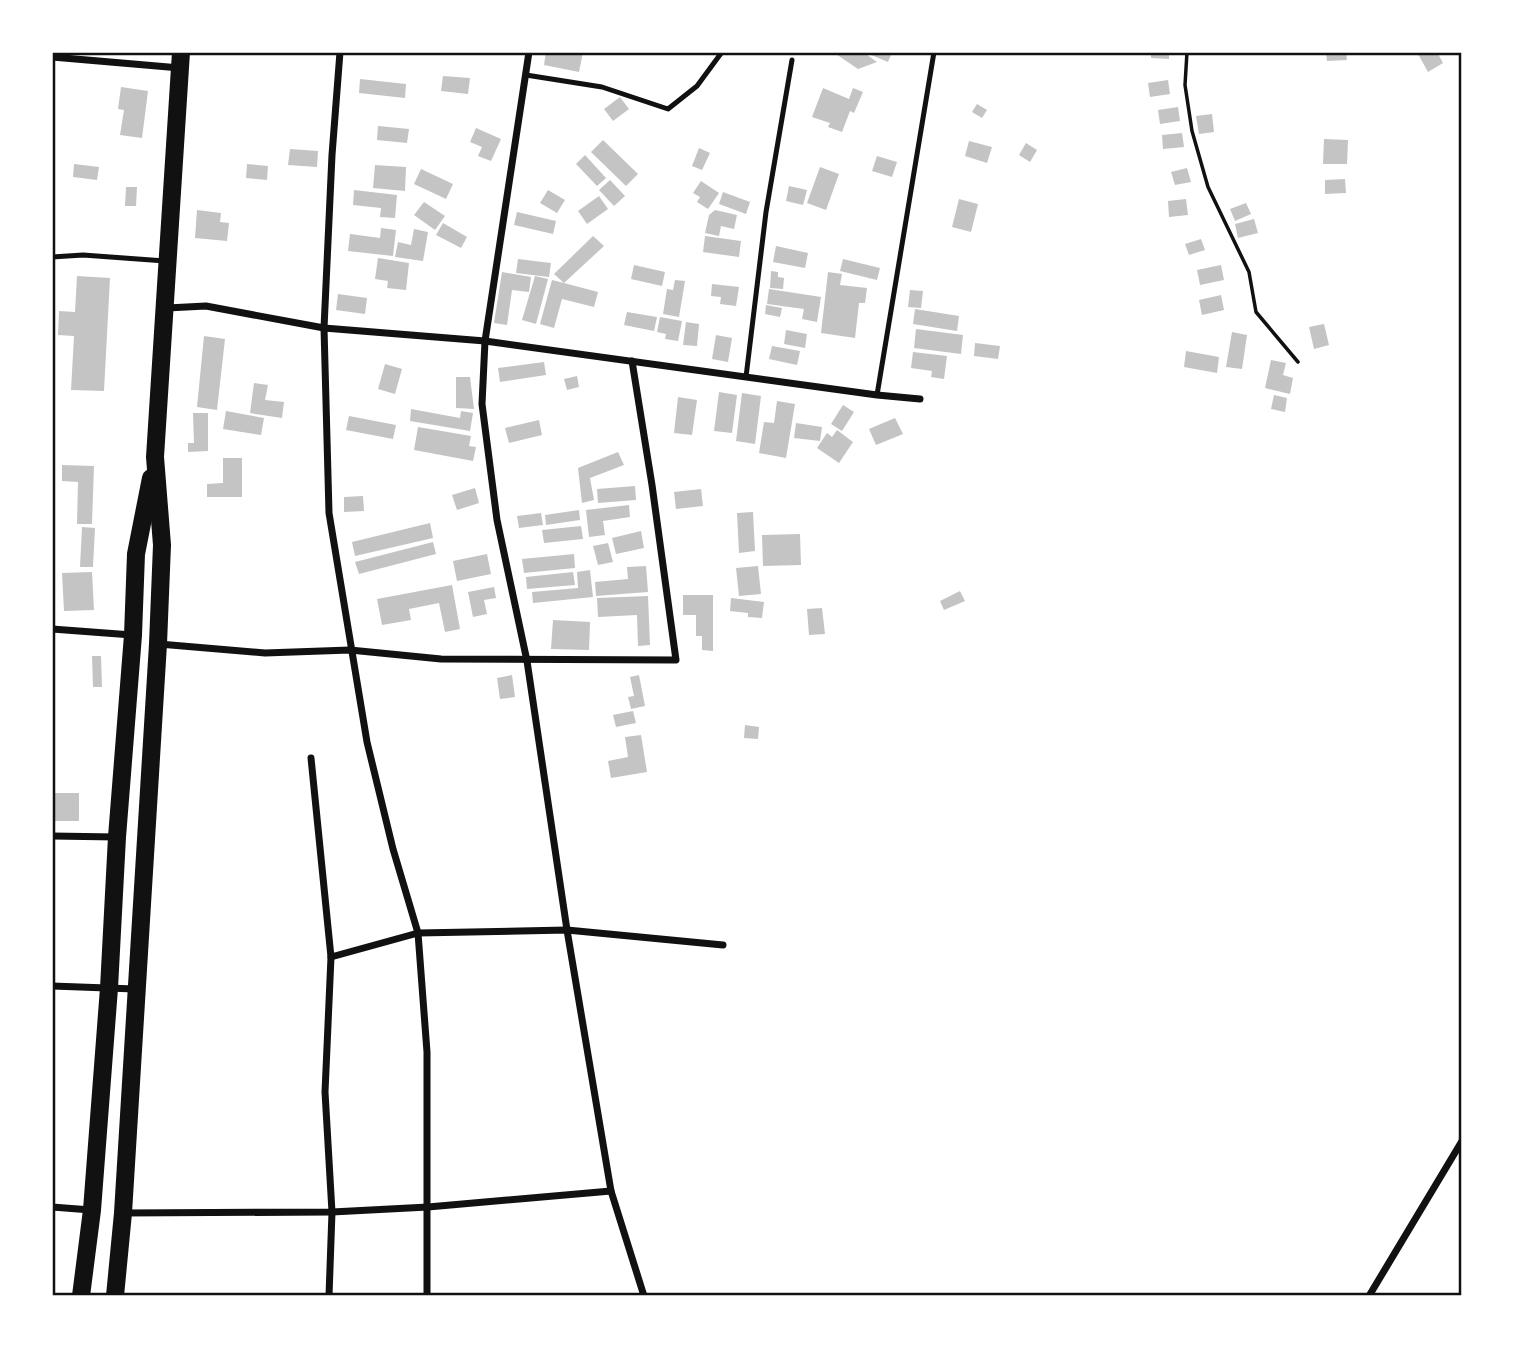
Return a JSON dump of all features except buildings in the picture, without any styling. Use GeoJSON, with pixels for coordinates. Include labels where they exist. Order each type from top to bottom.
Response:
{"type":"FeatureCollection","features":[{"type":"Feature","properties":{"kind":"highway"},"geometry":{"type":"LineString","coordinates":[[81,1296],[92,1210],[109,988],[136,554],[155,457],[180,60]]}},
{"type":"Feature","properties":{"kind":"highway"},"geometry":{"type":"LineString","coordinates":[[115,1296],[123,1213],[158,644],[162,545],[155,457]]}},
{"type":"Feature","properties":{"kind":"street"},"geometry":{"type":"LineString","coordinates":[[340,52],[324,328],[329,513],[367,743],[393,849],[418,933],[427,1052],[427,1296]]}},
{"type":"Feature","properties":{"kind":"street"},"geometry":{"type":"LineString","coordinates":[[529,52],[485,341],[482,404],[496,507],[527,661],[611,1191],[644,1296]]}},
{"type":"Feature","properties":{"kind":"street"},"geometry":{"type":"LineString","coordinates":[[52,57],[180,60]]}},
{"type":"Feature","properties":{"kind":"street"},"geometry":{"type":"LineString","coordinates":[[166,308],[206,306],[324,328],[485,341],[920,399]]}},
{"type":"Feature","properties":{"kind":"street"},"geometry":{"type":"LineString","coordinates":[[158,644],[265,653],[350,650],[441,659],[676,660],[632,361]]}},
{"type":"Feature","properties":{"kind":"street"},"geometry":{"type":"LineString","coordinates":[[52,629],[133,635]]}},
{"type":"Feature","properties":{"kind":"street"},"geometry":{"type":"LineString","coordinates":[[311,758],[331,957],[325,1092],[332,1212],[329,1296]]}},
{"type":"Feature","properties":{"kind":"street"},"geometry":{"type":"LineString","coordinates":[[52,836],[117,837]]}},
{"type":"Feature","properties":{"kind":"street"},"geometry":{"type":"LineString","coordinates":[[331,957],[418,933],[568,930],[723,945]]}},
{"type":"Feature","properties":{"kind":"street"},"geometry":{"type":"LineString","coordinates":[[52,986],[136,989]]}},
{"type":"Feature","properties":{"kind":"street"},"geometry":{"type":"LineString","coordinates":[[1369,1296],[1461,1141]]}},
{"type":"Feature","properties":{"kind":"street"},"geometry":{"type":"LineString","coordinates":[[123,1213],[332,1212],[428,1207],[611,1191]]}},
{"type":"Feature","properties":{"kind":"street"},"geometry":{"type":"LineString","coordinates":[[52,1207],[92,1210]]}},
{"type":"Feature","properties":{"kind":"lane"},"geometry":{"type":"LineString","coordinates":[[526,75],[602,87],[668,109],[696,86],[722,52]]}},
{"type":"Feature","properties":{"kind":"lane"},"geometry":{"type":"LineString","coordinates":[[877,395],[934,52]]}},
{"type":"Feature","properties":{"kind":"lane"},"geometry":{"type":"LineString","coordinates":[[746,377],[766,212],[792,60]]}},
{"type":"Feature","properties":{"kind":"lane"},"geometry":{"type":"LineString","coordinates":[[52,257],[83,255],[168,261]]}},
{"type":"Feature","properties":{"kind":"path"},"geometry":{"type":"LineString","coordinates":[[1187,52],[1185,85],[1192,131],[1209,187],[1249,272],[1256,312],[1298,362]]}}]}
